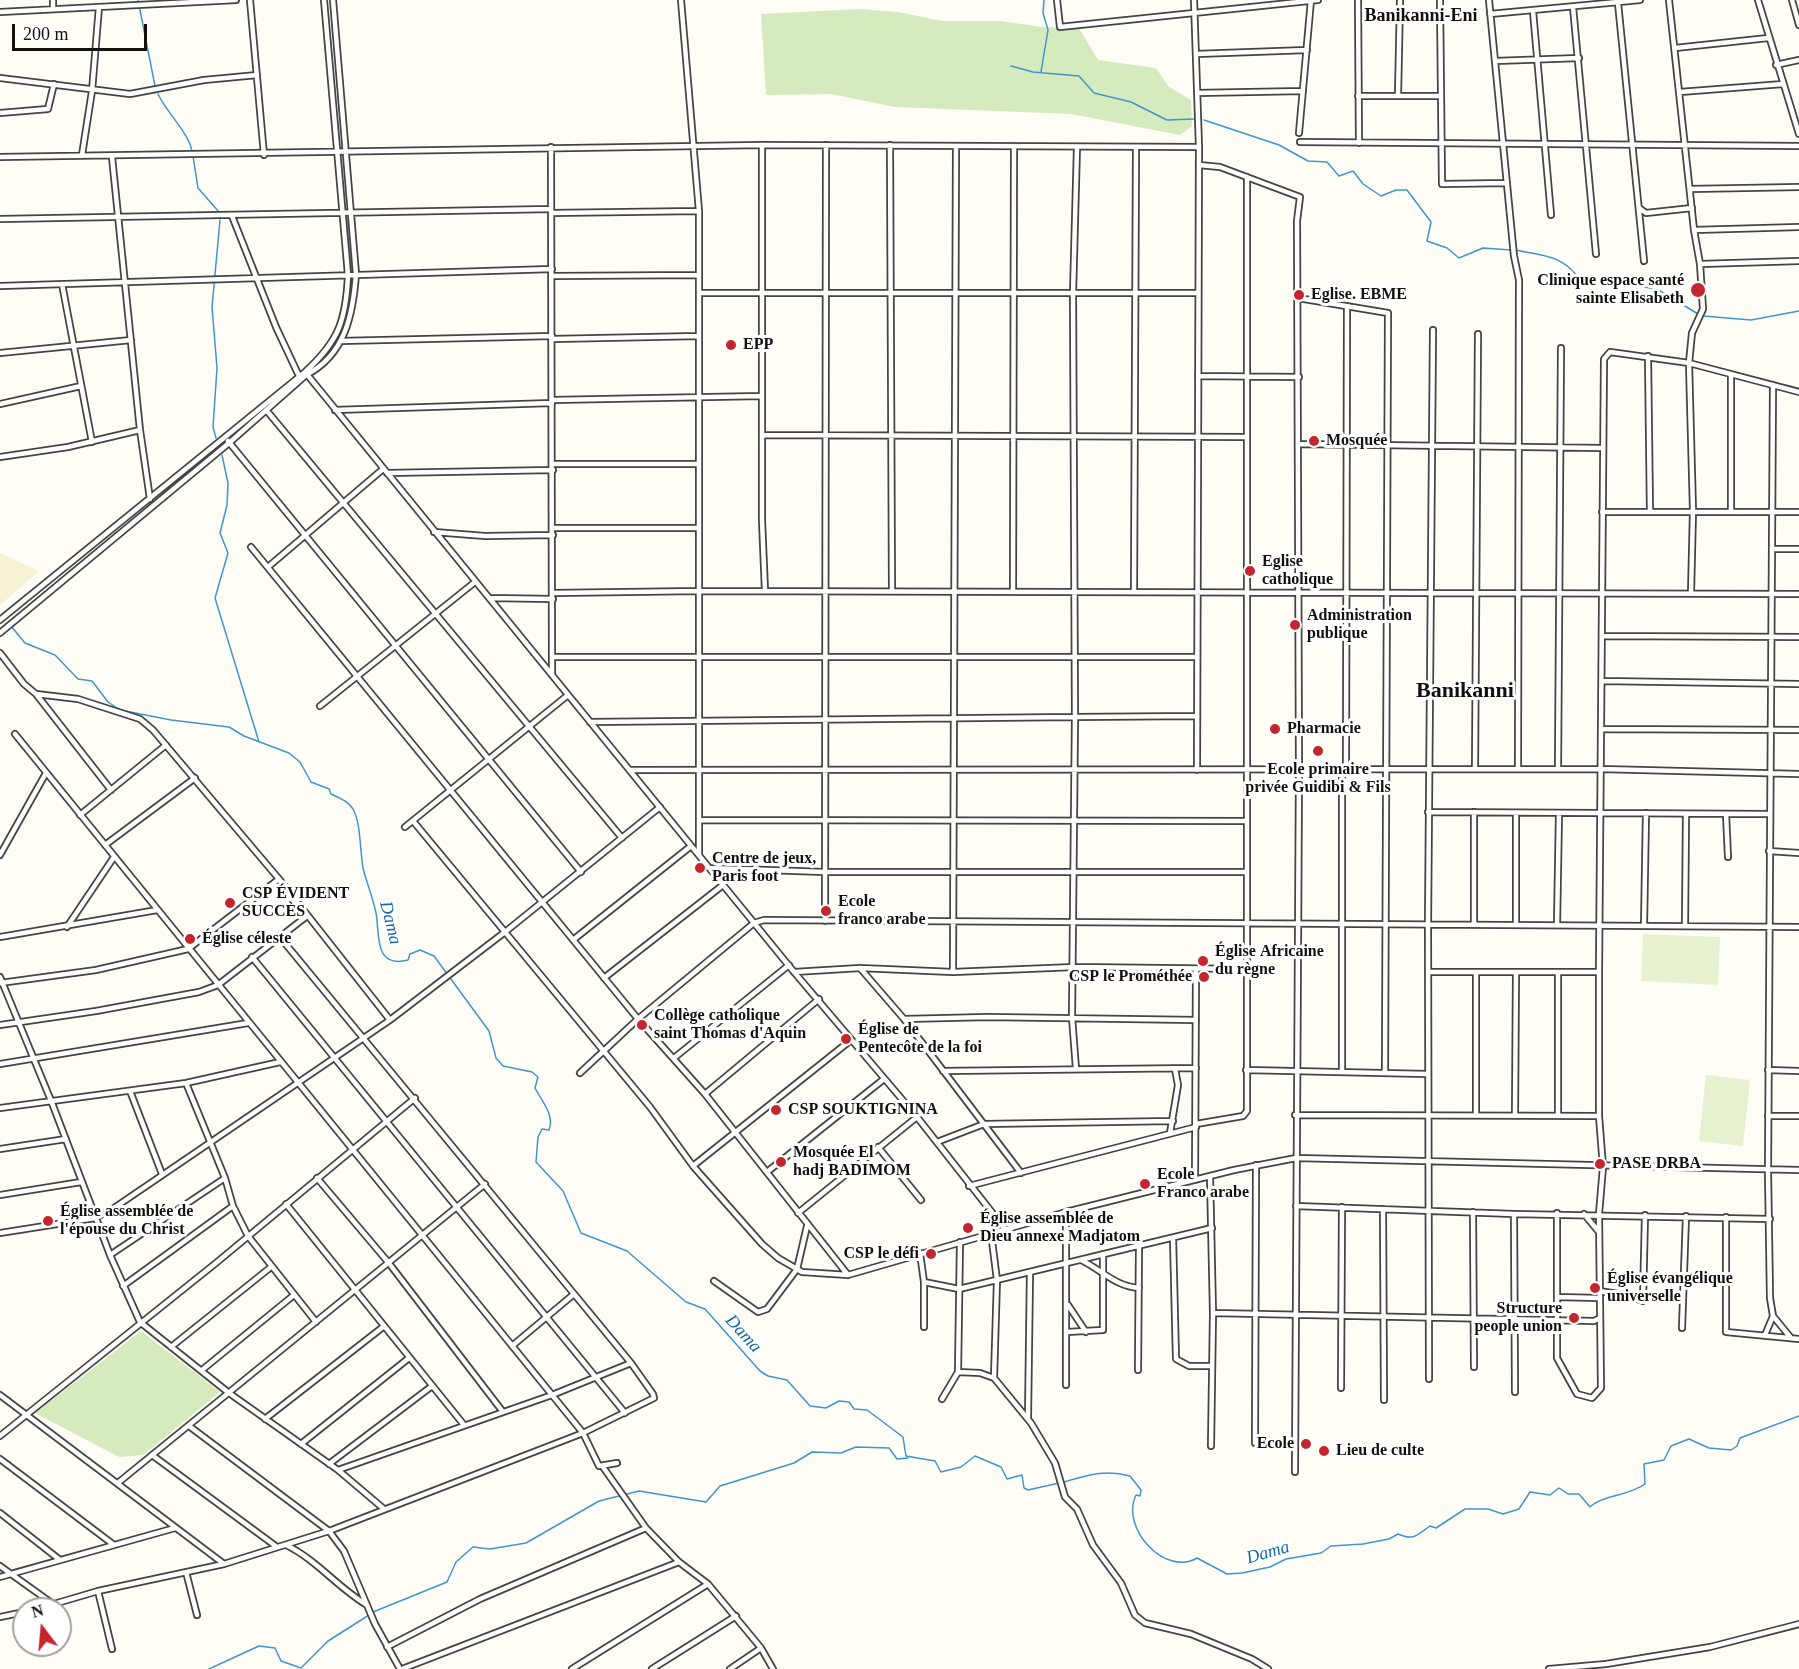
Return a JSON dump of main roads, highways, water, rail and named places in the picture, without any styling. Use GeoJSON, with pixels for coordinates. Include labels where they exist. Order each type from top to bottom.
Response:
{"type":"FeatureCollection","features":[{"type":"Feature","properties":{"kind":"waterway"},"geometry":{"type":"LineString","coordinates":[[138,0],[155,86]]}},
{"type":"Feature","properties":{"kind":"waterway"},"geometry":{"type":"LineString","coordinates":[[1041,72],[1048,30],[1043,13],[1044,0]]}},
{"type":"Feature","properties":{"kind":"waterway"},"geometry":{"type":"LineString","coordinates":[[1011,66],[1033,72],[1079,76],[1094,93],[1131,102],[1167,120],[1195,119]]}},
{"type":"Feature","properties":{"kind":"waterway"},"geometry":{"type":"LineString","coordinates":[[158,94],[187,138],[192,152]]}},
{"type":"Feature","properties":{"kind":"waterway"},"geometry":{"type":"LineString","coordinates":[[1204,120],[1279,145],[1308,161],[1327,162],[1339,176],[1353,171],[1363,184],[1381,196],[1396,190],[1407,190],[1431,222],[1427,241],[1447,248],[1459,258],[1483,248],[1511,250]]}},
{"type":"Feature","properties":{"kind":"waterway"},"geometry":{"type":"LineString","coordinates":[[193,156],[198,188],[219,212]]}},
{"type":"Feature","properties":{"kind":"waterway"},"geometry":{"type":"LineString","coordinates":[[216,438],[213,427],[217,368],[212,307],[220,220]]}},
{"type":"Feature","properties":{"kind":"waterway"},"geometry":{"type":"LineString","coordinates":[[1516,250],[1557,260],[1571,269],[1578,277],[1657,289],[1698,314]]}},
{"type":"Feature","properties":{"kind":"waterway"},"geometry":{"type":"LineString","coordinates":[[1703,316],[1751,320],[1799,311]]}},
{"type":"Feature","properties":{"kind":"waterway"},"geometry":{"type":"LineString","coordinates":[[222,455],[228,483],[227,505],[220,533],[228,553],[215,598],[259,742]]}},
{"type":"Feature","properties":{"kind":"waterway","name":"Dama"},"geometry":{"type":"LineString","coordinates":[[11,626],[25,643],[55,655],[78,679],[92,681],[108,702],[120,710],[171,720],[229,727],[244,736],[289,753],[300,762],[311,782],[329,789],[331,794],[351,806],[358,822],[363,868],[375,907],[380,947],[389,959],[397,961],[408,960],[410,954],[420,950],[434,956],[489,1031],[496,1058],[503,1066],[532,1072],[538,1077],[535,1088],[549,1113],[550,1124],[549,1130],[542,1129],[538,1137],[536,1162],[563,1191],[581,1233],[627,1251],[686,1302],[705,1309],[760,1371],[768,1376],[787,1380],[810,1406],[826,1408],[839,1401],[849,1402],[854,1409],[867,1410],[903,1437],[906,1456],[935,1461],[941,1472],[961,1467],[975,1456],[1001,1467],[1007,1479],[1022,1475],[1024,1488],[1028,1490],[1059,1483]]}},
{"type":"Feature","properties":{"kind":"waterway","name":"Dama"},"geometry":{"type":"LineString","coordinates":[[1064,1482],[1105,1473],[1130,1476],[1141,1490],[1140,1496],[1136,1495],[1133,1508],[1134,1521],[1148,1546],[1159,1555],[1172,1561],[1185,1562],[1197,1558],[1227,1574],[1242,1573],[1270,1567],[1286,1559],[1321,1553],[1331,1546],[1363,1544],[1389,1539],[1398,1534],[1412,1537],[1430,1526],[1436,1528],[1465,1509],[1488,1509],[1503,1514],[1519,1509],[1530,1492],[1550,1495],[1559,1488],[1568,1494],[1579,1494],[1590,1507],[1601,1500],[1645,1484],[1644,1464],[1664,1460],[1671,1446],[1689,1439],[1709,1448],[1731,1450],[1737,1446],[1740,1438],[1799,1416]]}},
{"type":"Feature","properties":{"kind":"waterway"},"geometry":{"type":"LineString","coordinates":[[373,1612],[447,1582],[456,1562],[473,1547],[490,1549],[526,1543],[599,1501],[639,1491],[706,1502],[720,1486],[794,1463],[812,1452],[841,1453],[856,1447],[889,1448],[897,1459],[908,1458]]}},
{"type":"Feature","properties":{"kind":"waterway"},"geometry":{"type":"LineString","coordinates":[[209,1669],[259,1646],[275,1648],[281,1661],[301,1668],[328,1641],[369,1615]]}},
{"type":"Feature","properties":{"kind":"place","name":"Clinique espace santé sainte Elisabeth"},"geometry":{"type":"Point","coordinates":[1698,290]}},
{"type":"Feature","properties":{"kind":"place","name":"Eglise. EBME"},"geometry":{"type":"Point","coordinates":[1299,295]}},
{"type":"Feature","properties":{"kind":"place","name":"EPP"},"geometry":{"type":"Point","coordinates":[731,345]}},
{"type":"Feature","properties":{"kind":"place","name":"Mosquée"},"geometry":{"type":"Point","coordinates":[1314,441]}},
{"type":"Feature","properties":{"kind":"place","name":"Eglise catholique"},"geometry":{"type":"Point","coordinates":[1250,571]}},
{"type":"Feature","properties":{"kind":"place","name":"Administration publique"},"geometry":{"type":"Point","coordinates":[1295,625]}},
{"type":"Feature","properties":{"kind":"place","name":"Pharmacie"},"geometry":{"type":"Point","coordinates":[1275,729]}},
{"type":"Feature","properties":{"kind":"place","name":"Ecole primaire privée Guidibi & Fils"},"geometry":{"type":"Point","coordinates":[1318,751]}},
{"type":"Feature","properties":{"kind":"place","name":"Centre de jeux, Paris foot"},"geometry":{"type":"Point","coordinates":[700,868]}},
{"type":"Feature","properties":{"kind":"place","name":"CSP ÉVIDENT SUCCÈS"},"geometry":{"type":"Point","coordinates":[230,903]}},
{"type":"Feature","properties":{"kind":"place","name":"Ecole franco arabe"},"geometry":{"type":"Point","coordinates":[826,911]}},
{"type":"Feature","properties":{"kind":"place","name":"Église céleste"},"geometry":{"type":"Point","coordinates":[190,939]}},
{"type":"Feature","properties":{"kind":"place","name":"Église Africaine du règne"},"geometry":{"type":"Point","coordinates":[1203,961]}},
{"type":"Feature","properties":{"kind":"place","name":"CSP le Prométhée"},"geometry":{"type":"Point","coordinates":[1204,977]}},
{"type":"Feature","properties":{"kind":"place","name":"Collège catholique saint Thomas d'Aquin"},"geometry":{"type":"Point","coordinates":[642,1025]}},
{"type":"Feature","properties":{"kind":"place","name":"Église de Pentecôte de la foi"},"geometry":{"type":"Point","coordinates":[846,1039]}},
{"type":"Feature","properties":{"kind":"place","name":"CSP SOUKTIGNINA"},"geometry":{"type":"Point","coordinates":[776,1110]}},
{"type":"Feature","properties":{"kind":"place","name":"Mosquée El hadj BADIMOM"},"geometry":{"type":"Point","coordinates":[781,1162]}},
{"type":"Feature","properties":{"kind":"place","name":"PASE DRBA"},"geometry":{"type":"Point","coordinates":[1600,1164]}},
{"type":"Feature","properties":{"kind":"place","name":"Ecole Franco arabe"},"geometry":{"type":"Point","coordinates":[1145,1184]}},
{"type":"Feature","properties":{"kind":"place","name":"Église assemblée de l'épouse du Christ"},"geometry":{"type":"Point","coordinates":[48,1221]}},
{"type":"Feature","properties":{"kind":"place","name":"Église assemblée de Dieu annexe Madjatom"},"geometry":{"type":"Point","coordinates":[968,1228]}},
{"type":"Feature","properties":{"kind":"place","name":"CSP le défi"},"geometry":{"type":"Point","coordinates":[931,1254]}},
{"type":"Feature","properties":{"kind":"place","name":"Église évangélique universelle"},"geometry":{"type":"Point","coordinates":[1595,1288]}},
{"type":"Feature","properties":{"kind":"place","name":"Structure people union"},"geometry":{"type":"Point","coordinates":[1574,1318]}},
{"type":"Feature","properties":{"kind":"place","name":"Ecole"},"geometry":{"type":"Point","coordinates":[1306,1444]}},
{"type":"Feature","properties":{"kind":"place","name":"Lieu de culte"},"geometry":{"type":"Point","coordinates":[1324,1451]}},
{"type":"Feature","properties":{"kind":"district","name":"Banikanni-Eni"},"geometry":{"type":"Point","coordinates":[1421,16]}},
{"type":"Feature","properties":{"kind":"district","name":"Banikanni"},"geometry":{"type":"Point","coordinates":[1465,691]}}]}
